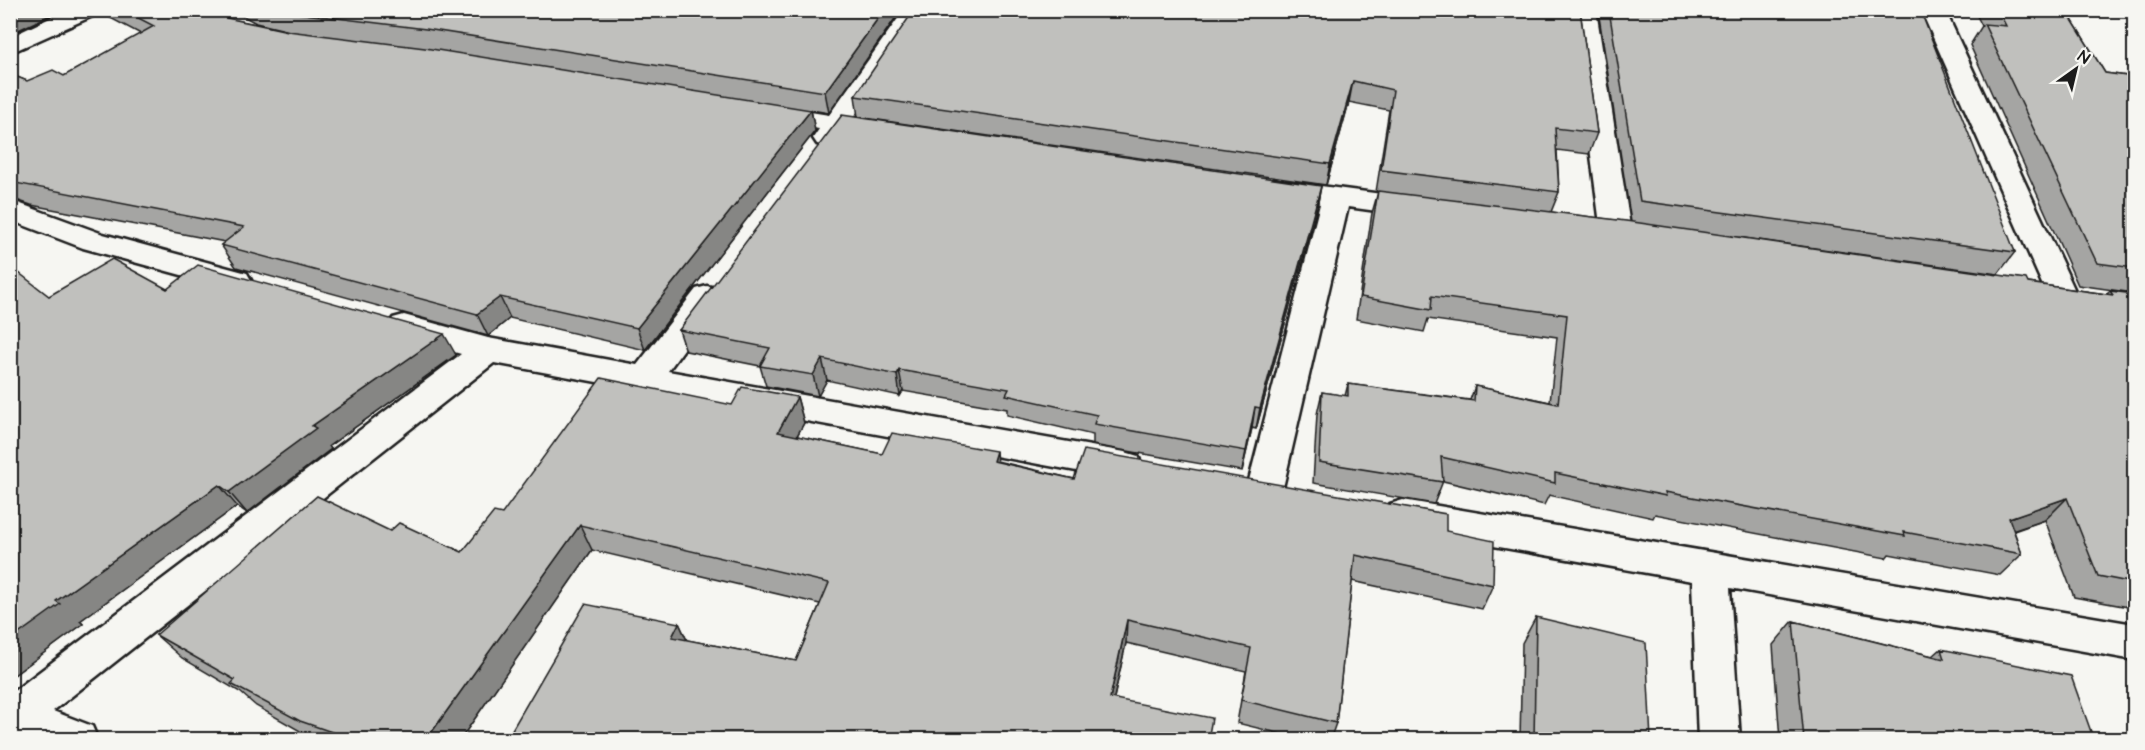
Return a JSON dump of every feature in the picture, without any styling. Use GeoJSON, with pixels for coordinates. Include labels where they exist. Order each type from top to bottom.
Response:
{"type":"FeatureCollection","features":[{"type":"Feature","properties":{"kind":"street"},"geometry":{"type":"LineString","coordinates":[[10,46],[87,10]]}},
{"type":"Feature","properties":{"kind":"street"},"geometry":{"type":"LineString","coordinates":[[810,160],[916,10]]}},
{"type":"Feature","properties":{"kind":"street"},"geometry":{"type":"LineString","coordinates":[[1933,10],[2073,297],[2027,290]]}},
{"type":"Feature","properties":{"kind":"street"},"geometry":{"type":"LineString","coordinates":[[1576,12],[1616,232]]}},
{"type":"Feature","properties":{"kind":"street"},"geometry":{"type":"LineString","coordinates":[[742,109],[906,134]]}},
{"type":"Feature","properties":{"kind":"street"},"geometry":{"type":"LineString","coordinates":[[1254,186],[1441,210]]}},
{"type":"Feature","properties":{"kind":"street"},"geometry":{"type":"LineString","coordinates":[[1264,492],[1336,198]]}},
{"type":"Feature","properties":{"kind":"street"},"geometry":{"type":"LineString","coordinates":[[10,208],[35,220],[100,242],[260,286]]}},
{"type":"Feature","properties":{"kind":"street"},"geometry":{"type":"LineString","coordinates":[[644,379],[721,279]]}},
{"type":"Feature","properties":{"kind":"street"},"geometry":{"type":"LineString","coordinates":[[374,318],[488,350],[1159,472]]}},
{"type":"Feature","properties":{"kind":"street"},"geometry":{"type":"LineString","coordinates":[[13,717],[488,350]]}},
{"type":"Feature","properties":{"kind":"street"},"geometry":{"type":"LineString","coordinates":[[1229,485],[1299,498]]}},
{"type":"Feature","properties":{"kind":"street"},"geometry":{"type":"LineString","coordinates":[[1370,510],[2134,642]]}},
{"type":"Feature","properties":{"kind":"street"},"geometry":{"type":"LineString","coordinates":[[1710,567],[1719,740]]}},
{"type":"Feature","properties":{"kind":"street"},"geometry":{"type":"LineString","coordinates":[[13,717],[77,740]]}},
{"type":"Feature","properties":{"kind":"building"},"geometry":{"type":"Polygon","coordinates":[[[123,10],[213,10],[227,18],[288,31],[425,48],[811,110],[637,328],[500,297],[477,314],[221,245],[244,227],[10,182],[10,74],[27,81],[53,70],[64,76],[154,26],[123,10]]]}},
{"type":"Feature","properties":{"kind":"building"},"geometry":{"type":"Polygon","coordinates":[[[280,10],[884,10],[825,92],[426,29],[280,10]]]}},
{"type":"Feature","properties":{"kind":"building"},"geometry":{"type":"Polygon","coordinates":[[[914,10],[1580,10],[1597,133],[1555,128],[1559,192],[1381,170],[1393,90],[1353,81],[1330,164],[855,96],[914,10]]]}},
{"type":"Feature","properties":{"kind":"building"},"geometry":{"type":"Polygon","coordinates":[[[1609,10],[1902,10],[1923,17],[2015,252],[1640,201],[1609,10]]]}},
{"type":"Feature","properties":{"kind":"building"},"geometry":{"type":"Polygon","coordinates":[[[1998,10],[2066,10],[2105,73],[2134,77],[2134,268],[2097,263],[1984,24],[2006,26],[1998,10]]]}},
{"type":"Feature","properties":{"kind":"building"},"geometry":{"type":"Polygon","coordinates":[[[842,115],[1321,186],[1260,408],[1255,407],[1246,451],[1094,424],[1097,415],[1006,395],[1009,389],[899,370],[897,375],[822,359],[813,375],[760,366],[770,348],[679,330],[842,115]]]}},
{"type":"Feature","properties":{"kind":"building"},"geometry":{"type":"Polygon","coordinates":[[[1378,191],[1626,221],[2026,279],[2028,283],[2113,295],[2110,291],[2134,294],[2134,583],[2098,576],[2067,498],[2009,518],[2022,554],[1904,532],[1905,536],[1665,492],[1666,496],[1555,473],[1555,483],[1441,457],[1443,482],[1319,462],[1322,392],[1348,396],[1348,384],[1474,401],[1475,386],[1558,404],[1567,315],[1432,296],[1431,310],[1361,297],[1378,191]]]}},
{"type":"Feature","properties":{"kind":"building"},"geometry":{"type":"Polygon","coordinates":[[[112,259],[167,289],[198,265],[444,334],[312,426],[316,428],[229,492],[219,485],[56,601],[60,604],[10,640],[10,266],[49,296],[112,259]]]}},
{"type":"Feature","properties":{"kind":"building"},"geometry":{"type":"Polygon","coordinates":[[[601,378],[732,405],[742,387],[797,397],[778,432],[882,454],[892,433],[996,451],[993,461],[1074,479],[1084,450],[1446,514],[1446,531],[1494,541],[1493,585],[1355,555],[1336,723],[1241,700],[1251,648],[1127,620],[1110,698],[1212,718],[1208,740],[912,740],[877,732],[875,740],[506,740],[585,604],[679,623],[672,637],[796,661],[829,583],[580,525],[426,740],[355,740],[300,721],[231,684],[235,680],[156,635],[317,496],[390,531],[399,523],[462,552],[494,512],[502,514],[601,378]]]}},
{"type":"Feature","properties":{"kind":"building"},"geometry":{"type":"Polygon","coordinates":[[[1536,617],[1646,643],[1651,740],[1534,740],[1536,617]]]}},
{"type":"Feature","properties":{"kind":"building"},"geometry":{"type":"Polygon","coordinates":[[[1793,621],[1944,659],[1941,649],[2071,676],[2094,740],[1804,740],[1793,621]]]}}]}
